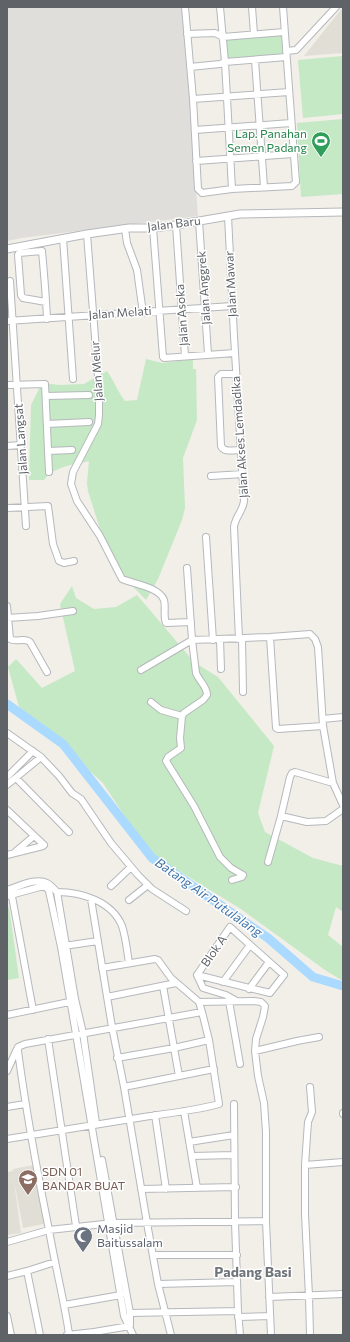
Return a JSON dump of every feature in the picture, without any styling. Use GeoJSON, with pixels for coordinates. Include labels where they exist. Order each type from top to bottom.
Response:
{"type":"FeatureCollection","features":[{"type":"Feature","properties":{"kind":"street"},"geometry":{"type":"LineString","coordinates":[[185,7],[193,99],[198,189],[202,193],[232,188],[292,186],[296,182],[283,7]]}},
{"type":"Feature","properties":{"kind":"street"},"geometry":{"type":"LineString","coordinates":[[220,7],[225,62],[232,188]]}},
{"type":"Feature","properties":{"kind":"street"},"geometry":{"type":"LineString","coordinates":[[252,7],[254,34]]}},
{"type":"Feature","properties":{"kind":"street"},"geometry":{"type":"LineString","coordinates":[[190,67],[220,64],[225,62],[255,60],[286,54],[296,50],[336,7]]}},
{"type":"Feature","properties":{"kind":"street"},"geometry":{"type":"LineString","coordinates":[[187,34],[216,33],[223,37],[284,32]]}},
{"type":"Feature","properties":{"kind":"street"},"geometry":{"type":"LineString","coordinates":[[255,60],[264,187]]}},
{"type":"Feature","properties":{"kind":"street"},"geometry":{"type":"LineString","coordinates":[[193,99],[289,92]]}},
{"type":"Feature","properties":{"kind":"street"},"geometry":{"type":"LineString","coordinates":[[194,130],[291,123]]}},
{"type":"Feature","properties":{"kind":"street"},"geometry":{"type":"LineString","coordinates":[[196,161],[293,154]]}},
{"type":"Feature","properties":{"kind":"street","name":"Jalan Baru"},"geometry":{"type":"LineString","coordinates":[[7,249],[87,234],[125,229],[153,228],[228,216],[343,212]]}},
{"type":"Feature","properties":{"kind":"street","name":"Jalan Mawar"},"geometry":{"type":"LineString","coordinates":[[228,216],[235,353]]}},
{"type":"Feature","properties":{"kind":"street","name":"Jalan Anggrek"},"geometry":{"type":"LineString","coordinates":[[199,221],[208,354]]}},
{"type":"Feature","properties":{"kind":"street","name":"Jalan Asoka"},"geometry":{"type":"LineString","coordinates":[[176,225],[185,356],[235,353]]}},
{"type":"Feature","properties":{"kind":"street"},"geometry":{"type":"LineString","coordinates":[[153,228],[163,357],[185,356]]}},
{"type":"Feature","properties":{"kind":"street"},"geometry":{"type":"LineString","coordinates":[[125,229],[127,244],[137,270],[143,313]]}},
{"type":"Feature","properties":{"kind":"street","name":"Jalan Melur"},"geometry":{"type":"LineString","coordinates":[[87,234],[92,315],[99,389],[99,415],[98,424],[71,477],[72,484],[77,501],[100,536],[122,579],[150,588],[157,592],[163,599],[166,622],[191,622]]}},
{"type":"Feature","properties":{"kind":"street"},"geometry":{"type":"LineString","coordinates":[[63,238],[73,378]]}},
{"type":"Feature","properties":{"kind":"street"},"geometry":{"type":"LineString","coordinates":[[46,302],[23,298],[21,295],[19,253],[42,251],[46,302],[47,319]]}},
{"type":"Feature","properties":{"kind":"street","name":"Jalan Langsat"},"geometry":{"type":"LineString","coordinates":[[10,281],[10,321],[17,384],[26,526]]}},
{"type":"Feature","properties":{"kind":"street","name":"Jalan Melati"},"geometry":{"type":"LineString","coordinates":[[10,321],[232,306]]}},
{"type":"Feature","properties":{"kind":"street","name":"Jalan Akses Lemdadika"},"geometry":{"type":"LineString","coordinates":[[235,353],[244,505],[235,520],[234,527],[243,692]]}},
{"type":"Feature","properties":{"kind":"street"},"geometry":{"type":"LineString","coordinates":[[236,374],[221,374],[218,376],[221,446],[226,450],[241,450]]}},
{"type":"Feature","properties":{"kind":"street"},"geometry":{"type":"LineString","coordinates":[[7,385],[45,384],[49,472]]}},
{"type":"Feature","properties":{"kind":"street"},"geometry":{"type":"LineString","coordinates":[[46,396],[89,395]]}},
{"type":"Feature","properties":{"kind":"street"},"geometry":{"type":"LineString","coordinates":[[47,424],[89,422]]}},
{"type":"Feature","properties":{"kind":"street"},"geometry":{"type":"LineString","coordinates":[[7,446],[21,445]]}},
{"type":"Feature","properties":{"kind":"street"},"geometry":{"type":"LineString","coordinates":[[48,451],[72,450]]}},
{"type":"Feature","properties":{"kind":"street"},"geometry":{"type":"LineString","coordinates":[[211,476],[243,474]]}},
{"type":"Feature","properties":{"kind":"street"},"geometry":{"type":"LineString","coordinates":[[7,508],[49,506],[54,544],[59,561],[64,563],[74,561]]}},
{"type":"Feature","properties":{"kind":"street"},"geometry":{"type":"LineString","coordinates":[[206,537],[213,640]]}},
{"type":"Feature","properties":{"kind":"street"},"geometry":{"type":"LineString","coordinates":[[187,568],[196,673],[206,689],[207,695],[203,700],[182,716],[180,738],[181,748],[168,757],[166,762],[194,806],[220,857],[231,868],[243,875],[242,877],[232,880]]}},
{"type":"Feature","properties":{"kind":"street"},"geometry":{"type":"LineString","coordinates":[[7,606],[10,639],[26,640],[30,642],[47,672]]}},
{"type":"Feature","properties":{"kind":"street"},"geometry":{"type":"LineString","coordinates":[[7,618],[73,611]]}},
{"type":"Feature","properties":{"kind":"street"},"geometry":{"type":"LineString","coordinates":[[141,670],[192,640],[310,634],[315,638],[318,647],[323,726],[333,783],[343,805]]}},
{"type":"Feature","properties":{"kind":"street"},"geometry":{"type":"LineString","coordinates":[[270,637],[276,728],[323,726]]}},
{"type":"Feature","properties":{"kind":"street"},"geometry":{"type":"LineString","coordinates":[[220,639],[222,669]]}},
{"type":"Feature","properties":{"kind":"street"},"geometry":{"type":"LineString","coordinates":[[152,702],[161,710],[182,716]]}},
{"type":"Feature","properties":{"kind":"street"},"geometry":{"type":"LineString","coordinates":[[323,719],[343,717]]}},
{"type":"Feature","properties":{"kind":"street"},"geometry":{"type":"LineString","coordinates":[[7,732],[41,757],[59,776],[72,793],[81,799],[111,843],[148,885],[186,911]]}},
{"type":"Feature","properties":{"kind":"street"},"geometry":{"type":"LineString","coordinates":[[7,777],[33,752]]}},
{"type":"Feature","properties":{"kind":"street"},"geometry":{"type":"LineString","coordinates":[[7,785],[41,757]]}},
{"type":"Feature","properties":{"kind":"street"},"geometry":{"type":"LineString","coordinates":[[268,862],[292,773],[295,772],[333,783]]}},
{"type":"Feature","properties":{"kind":"street"},"geometry":{"type":"LineString","coordinates":[[16,778],[69,832]]}},
{"type":"Feature","properties":{"kind":"street"},"geometry":{"type":"LineString","coordinates":[[281,816],[306,822],[326,821],[343,809]]}},
{"type":"Feature","properties":{"kind":"street"},"geometry":{"type":"LineString","coordinates":[[7,810],[10,817],[44,844],[43,846],[10,854]]}},
{"type":"Feature","properties":{"kind":"street"},"geometry":{"type":"LineString","coordinates":[[10,854],[34,836]]}},
{"type":"Feature","properties":{"kind":"street"},"geometry":{"type":"LineString","coordinates":[[111,886],[131,867]]}},
{"type":"Feature","properties":{"kind":"street"},"geometry":{"type":"LineString","coordinates":[[9,893],[35,881],[47,882],[57,892],[64,946],[80,1033],[111,1223],[124,1316],[133,1335]]}},
{"type":"Feature","properties":{"kind":"street"},"geometry":{"type":"LineString","coordinates":[[129,900],[148,885]]}},
{"type":"Feature","properties":{"kind":"street"},"geometry":{"type":"LineString","coordinates":[[9,893],[46,887],[64,946]]}},
{"type":"Feature","properties":{"kind":"street"},"geometry":{"type":"LineString","coordinates":[[57,892],[73,892],[109,908],[119,920],[124,933],[129,963]]}},
{"type":"Feature","properties":{"kind":"street"},"geometry":{"type":"LineString","coordinates":[[9,893],[33,1010]]}},
{"type":"Feature","properties":{"kind":"street"},"geometry":{"type":"LineString","coordinates":[[91,899],[117,1058],[124,1087],[158,1284],[171,1335]]}},
{"type":"Feature","properties":{"kind":"street","name":"Blok A"},"geometry":{"type":"LineString","coordinates":[[197,975],[230,928],[250,945]]}},
{"type":"Feature","properties":{"kind":"street"},"geometry":{"type":"LineString","coordinates":[[64,946],[98,941]]}},
{"type":"Feature","properties":{"kind":"street"},"geometry":{"type":"LineString","coordinates":[[197,975],[222,982],[270,993],[284,975],[250,945],[222,982]]}},
{"type":"Feature","properties":{"kind":"street"},"geometry":{"type":"LineString","coordinates":[[7,1139],[155,1116],[219,1104],[214,1069],[199,1002],[171,978],[158,960],[102,968]]}},
{"type":"Feature","properties":{"kind":"street"},"geometry":{"type":"LineString","coordinates":[[249,988],[269,962]]}},
{"type":"Feature","properties":{"kind":"street"},"geometry":{"type":"LineString","coordinates":[[197,975],[202,988],[226,995],[236,1000]]}},
{"type":"Feature","properties":{"kind":"street"},"geometry":{"type":"LineString","coordinates":[[107,997],[176,983]]}},
{"type":"Feature","properties":{"kind":"street"},"geometry":{"type":"LineString","coordinates":[[163,986],[170,1017],[179,1076]]}},
{"type":"Feature","properties":{"kind":"street"},"geometry":{"type":"LineString","coordinates":[[199,1002],[236,1000],[254,1001],[261,1002],[264,1006],[263,1017],[256,1039],[255,1051],[258,1076],[264,1103],[266,1132],[266,1221],[271,1335]]}},
{"type":"Feature","properties":{"kind":"street"},"geometry":{"type":"LineString","coordinates":[[7,1015],[73,1001]]}},
{"type":"Feature","properties":{"kind":"street"},"geometry":{"type":"LineString","coordinates":[[229,1001],[240,1064]]}},
{"type":"Feature","properties":{"kind":"street"},"geometry":{"type":"LineString","coordinates":[[7,1071],[20,1045],[112,1027],[202,1012]]}},
{"type":"Feature","properties":{"kind":"street"},"geometry":{"type":"LineString","coordinates":[[255,1051],[320,1037]]}},
{"type":"Feature","properties":{"kind":"street"},"geometry":{"type":"LineString","coordinates":[[48,1039],[76,1226]]}},
{"type":"Feature","properties":{"kind":"street"},"geometry":{"type":"LineString","coordinates":[[117,1058],[174,1048],[208,1040]]}},
{"type":"Feature","properties":{"kind":"street"},"geometry":{"type":"LineString","coordinates":[[18,1049],[30,1135],[64,1305],[68,1335],[95,1334],[130,1326]]}},
{"type":"Feature","properties":{"kind":"street"},"geometry":{"type":"LineString","coordinates":[[124,1087],[214,1069]]}},
{"type":"Feature","properties":{"kind":"street"},"geometry":{"type":"LineString","coordinates":[[310,1087],[312,1112],[308,1122],[305,1165],[305,1214],[310,1335]]}},
{"type":"Feature","properties":{"kind":"street"},"geometry":{"type":"LineString","coordinates":[[7,1107],[25,1104]]}},
{"type":"Feature","properties":{"kind":"street"},"geometry":{"type":"LineString","coordinates":[[234,1104],[234,1154],[236,1187],[235,1222],[240,1335]]}},
{"type":"Feature","properties":{"kind":"street"},"geometry":{"type":"LineString","coordinates":[[184,1111],[197,1188]]}},
{"type":"Feature","properties":{"kind":"street"},"geometry":{"type":"LineString","coordinates":[[155,1116],[166,1189]]}},
{"type":"Feature","properties":{"kind":"street"},"geometry":{"type":"LineString","coordinates":[[189,1142],[234,1135]]}},
{"type":"Feature","properties":{"kind":"street"},"geometry":{"type":"LineString","coordinates":[[192,1156],[234,1154]]}},
{"type":"Feature","properties":{"kind":"street"},"geometry":{"type":"LineString","coordinates":[[305,1165],[343,1162]]}},
{"type":"Feature","properties":{"kind":"street"},"geometry":{"type":"LineString","coordinates":[[141,1189],[236,1187]]}},
{"type":"Feature","properties":{"kind":"street"},"geometry":{"type":"LineString","coordinates":[[7,1242],[48,1230],[111,1223],[266,1221]]}},
{"type":"Feature","properties":{"kind":"street"},"geometry":{"type":"LineString","coordinates":[[111,1223],[130,1313],[130,1326]]}},
{"type":"Feature","properties":{"kind":"street"},"geometry":{"type":"LineString","coordinates":[[153,1255],[237,1255]]}},
{"type":"Feature","properties":{"kind":"street"},"geometry":{"type":"LineString","coordinates":[[7,1276],[55,1262]]}},
{"type":"Feature","properties":{"kind":"street"},"geometry":{"type":"LineString","coordinates":[[27,1271],[40,1335]]}},
{"type":"Feature","properties":{"kind":"street"},"geometry":{"type":"LineString","coordinates":[[158,1284],[237,1282]]}},
{"type":"Feature","properties":{"kind":"street"},"geometry":{"type":"LineString","coordinates":[[269,1297],[343,1294]]}},
{"type":"Feature","properties":{"kind":"street"},"geometry":{"type":"LineString","coordinates":[[64,1305],[121,1295]]}},
{"type":"Feature","properties":{"kind":"street"},"geometry":{"type":"LineString","coordinates":[[130,1313],[164,1312],[270,1316]]}},
{"type":"Feature","properties":{"kind":"street"},"geometry":{"type":"LineString","coordinates":[[7,1316],[11,1335]]}},
{"type":"Feature","properties":{"kind":"shaded area"},"geometry":{"type":"Polygon","coordinates":[[[7,7],[183,7],[198,216],[7,241],[7,7]]]}},
{"type":"Feature","properties":{"kind":"shaded area"},"geometry":{"type":"Polygon","coordinates":[[[343,7],[343,53],[304,56],[343,7]]]}},
{"type":"Feature","properties":{"kind":"shaded area","name":"SDN 01 BANDAR BUAT"},"geometry":{"type":"Polygon","coordinates":[[[34,1165],[44,1224],[23,1228],[14,1181],[21,1233],[7,1235],[7,1172],[13,1171],[13,1169],[34,1165]]]}},
{"type":"Feature","properties":{"kind":"green space"},"geometry":{"type":"Polygon","coordinates":[[[282,35],[283,55],[226,58],[225,38],[282,35]]]}},
{"type":"Feature","properties":{"kind":"green space"},"geometry":{"type":"Polygon","coordinates":[[[343,56],[343,114],[303,118],[298,60],[343,56]]]}},
{"type":"Feature","properties":{"kind":"green space","name":"Lap. Panahan Semen Padang"},"geometry":{"type":"Polygon","coordinates":[[[343,119],[343,194],[301,197],[297,123],[343,119]]]}},
{"type":"Feature","properties":{"kind":"green space"},"geometry":{"type":"Polygon","coordinates":[[[146,359],[162,363],[193,359],[193,369],[196,369],[197,420],[183,458],[185,508],[182,520],[158,579],[146,600],[111,564],[88,491],[87,483],[89,461],[59,469],[48,475],[44,480],[29,480],[31,405],[42,383],[59,385],[84,384],[107,371],[125,401],[137,400],[146,359]]]}},
{"type":"Feature","properties":{"kind":"green space"},"geometry":{"type":"Polygon","coordinates":[[[72,586],[76,598],[94,609],[116,607],[137,595],[194,662],[218,677],[274,746],[258,813],[265,832],[313,858],[343,866],[343,912],[336,907],[328,935],[343,947],[343,981],[325,970],[241,909],[148,852],[103,783],[19,707],[8,667],[16,659],[42,688],[75,671],[60,604],[72,586]]]}},
{"type":"Feature","properties":{"kind":"green space"},"geometry":{"type":"Polygon","coordinates":[[[7,907],[9,907],[19,978],[7,980],[7,907]]]}},
{"type":"Feature","properties":{"kind":"waterway","name":"Batang Air Putulalang"},"geometry":{"type":"LineString","coordinates":[[7,704],[63,744],[152,858],[268,938],[313,977],[343,986]]}},
{"type":"Feature","properties":{"kind":"place","name":"Lap. Panahan Semen Padang"},"geometry":{"type":"Point","coordinates":[321,158]}},
{"type":"Feature","properties":{"kind":"place","name":"SDN 01 BANDAR BUAT"},"geometry":{"type":"Point","coordinates":[28,1196]}},
{"type":"Feature","properties":{"kind":"place","name":"Masjid Baitussalam"},"geometry":{"type":"Point","coordinates":[83,1253]}},
{"type":"Feature","properties":{"kind":"district","name":"Padang Basi"},"geometry":{"type":"Point","coordinates":[253,1272]}}]}
